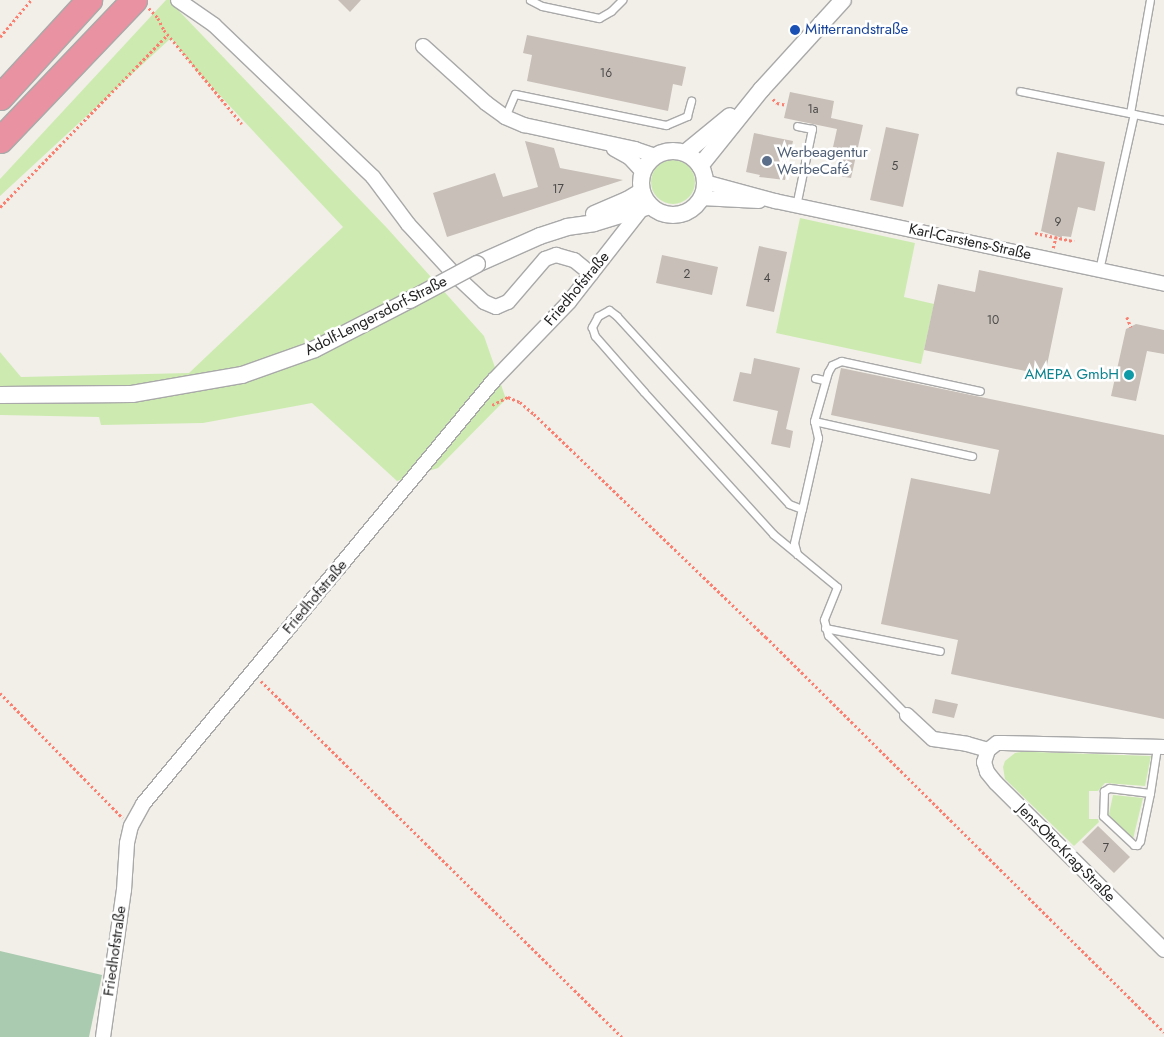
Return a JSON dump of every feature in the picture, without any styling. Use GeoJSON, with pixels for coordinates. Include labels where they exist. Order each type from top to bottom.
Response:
{"type":"FeatureCollection","features":[{"type":"Feature","properties":{"kind":"highway"},"geometry":{"type":"LineString","coordinates":[[0,97],[89,0]]}},
{"type":"Feature","properties":{"kind":"highway"},"geometry":{"type":"LineString","coordinates":[[0,140],[134,6]]}},
{"type":"Feature","properties":{"kind":"street"},"geometry":{"type":"LineString","coordinates":[[178,0],[214,25],[367,171],[408,224],[452,273],[484,302],[496,306],[508,302],[545,259],[556,255],[574,260],[590,274]]}},
{"type":"Feature","properties":{"kind":"street"},"geometry":{"type":"LineString","coordinates":[[700,166],[762,89],[843,0]]}},
{"type":"Feature","properties":{"kind":"street"},"geometry":{"type":"LineString","coordinates":[[423,46],[486,103],[505,117],[524,125],[603,142],[655,156]]}},
{"type":"Feature","properties":{"kind":"street"},"geometry":{"type":"LineString","coordinates":[[684,153],[762,89]]}},
{"type":"Feature","properties":{"kind":"street"},"geometry":{"type":"LineString","coordinates":[[603,142],[630,158],[643,172]]}},
{"type":"Feature","properties":{"kind":"street"},"geometry":{"type":"LineString","coordinates":[[669,151],[684,153],[700,166],[705,182],[701,198],[695,206],[678,214],[668,214],[646,208],[642,190],[643,172],[655,156],[669,151]]}},
{"type":"Feature","properties":{"kind":"street","name":"Karl-Carstens-Straße"},"geometry":{"type":"LineString","coordinates":[[705,182],[796,206],[1164,284]]}},
{"type":"Feature","properties":{"kind":"street","name":"Adolf-Lengersdorf-Straße"},"geometry":{"type":"LineString","coordinates":[[567,228],[627,200],[642,190]]}},
{"type":"Feature","properties":{"kind":"street","name":"Karl-Carstens-Straße"},"geometry":{"type":"LineString","coordinates":[[701,198],[775,201]]}},
{"type":"Feature","properties":{"kind":"street","name":"Friedhofstraße"},"geometry":{"type":"LineString","coordinates":[[103,1037],[124,890],[127,843],[131,826],[143,804],[494,380],[569,302],[646,208]]}},
{"type":"Feature","properties":{"kind":"street","name":"Adolf-Lengersdorf-Straße"},"geometry":{"type":"LineString","coordinates":[[0,395],[132,394],[242,376],[315,350],[477,264],[540,236],[646,208]]}},
{"type":"Feature","properties":{"kind":"street"},"geometry":{"type":"LineString","coordinates":[[907,715],[933,739],[988,750],[1003,742],[1161,747]]}},
{"type":"Feature","properties":{"kind":"street","name":"Jens-Otto-Krag-Straße"},"geometry":{"type":"LineString","coordinates":[[988,750],[984,762],[987,772],[996,783],[1164,950]]}},
{"type":"Feature","properties":{"kind":"lane"},"geometry":{"type":"LineString","coordinates":[[530,0],[542,6],[599,18],[611,12],[622,0]]}},
{"type":"Feature","properties":{"kind":"lane"},"geometry":{"type":"LineString","coordinates":[[1099,270],[1132,113],[1150,0]]}},
{"type":"Feature","properties":{"kind":"lane"},"geometry":{"type":"LineString","coordinates":[[1020,91],[1164,120]]}},
{"type":"Feature","properties":{"kind":"lane"},"geometry":{"type":"LineString","coordinates":[[505,117],[515,94],[666,126],[687,116],[691,101]]}},
{"type":"Feature","properties":{"kind":"lane"},"geometry":{"type":"LineString","coordinates":[[796,206],[812,130],[797,126]]}},
{"type":"Feature","properties":{"kind":"lane"},"geometry":{"type":"LineString","coordinates":[[802,509],[789,504],[617,316],[609,310],[598,316],[592,327],[595,336],[773,534],[836,587],[824,620],[828,635],[907,715]]}},
{"type":"Feature","properties":{"kind":"lane"},"geometry":{"type":"LineString","coordinates":[[797,554],[794,542],[818,438],[814,420],[824,380],[832,365],[841,361],[980,391]]}},
{"type":"Feature","properties":{"kind":"lane"},"geometry":{"type":"LineString","coordinates":[[815,378],[824,380]]}},
{"type":"Feature","properties":{"kind":"lane"},"geometry":{"type":"LineString","coordinates":[[814,420],[972,456]]}},
{"type":"Feature","properties":{"kind":"lane"},"geometry":{"type":"LineString","coordinates":[[825,628],[940,651]]}},
{"type":"Feature","properties":{"kind":"lane"},"geometry":{"type":"LineString","coordinates":[[1150,793],[1109,788],[1104,791],[1102,816],[1134,845],[1137,845],[1140,841],[1161,747]]}},
{"type":"Feature","properties":{"kind":"path"},"geometry":{"type":"LineString","coordinates":[[0,37],[31,0]]}},
{"type":"Feature","properties":{"kind":"path"},"geometry":{"type":"LineString","coordinates":[[134,6],[158,18],[168,34],[242,124]]}},
{"type":"Feature","properties":{"kind":"path"},"geometry":{"type":"LineString","coordinates":[[0,207],[168,34]]}},
{"type":"Feature","properties":{"kind":"path"},"geometry":{"type":"LineString","coordinates":[[1035,233],[1074,241]]}},
{"type":"Feature","properties":{"kind":"path"},"geometry":{"type":"LineString","coordinates":[[1127,317],[1131,327]]}},
{"type":"Feature","properties":{"kind":"path"},"geometry":{"type":"LineString","coordinates":[[486,410],[497,401],[508,396],[520,402],[534,414],[766,637],[1164,1032]]}},
{"type":"Feature","properties":{"kind":"path"},"geometry":{"type":"LineString","coordinates":[[253,673],[622,1037]]}},
{"type":"Feature","properties":{"kind":"path"},"geometry":{"type":"LineString","coordinates":[[0,693],[131,826]]}},
{"type":"Feature","properties":{"kind":"green space"},"geometry":{"type":"Polygon","coordinates":[[[166,0],[189,0],[179,11],[387,228],[484,336],[506,399],[438,468],[397,481],[312,403],[203,423],[101,425],[99,417],[0,415],[0,352],[21,377],[189,373],[343,227],[195,69],[171,38],[0,196],[0,179],[166,0]]]}},
{"type":"Feature","properties":{"kind":"green space"},"geometry":{"type":"Polygon","coordinates":[[[677,160],[689,166],[694,173],[694,191],[689,198],[682,203],[669,204],[661,201],[654,194],[651,178],[654,170],[661,163],[677,160]]]}},
{"type":"Feature","properties":{"kind":"green space"},"geometry":{"type":"Polygon","coordinates":[[[800,218],[915,243],[904,297],[934,304],[921,364],[776,333],[800,218]]]}},
{"type":"Feature","properties":{"kind":"green space"},"geometry":{"type":"Polygon","coordinates":[[[1015,753],[1151,756],[1145,786],[1105,783],[1098,791],[1089,791],[1089,819],[1098,819],[1099,822],[1074,846],[1005,779],[1003,767],[1005,761],[1015,753]]]}},
{"type":"Feature","properties":{"kind":"green space"},"geometry":{"type":"Polygon","coordinates":[[[1113,795],[1143,798],[1133,839],[1109,814],[1113,795]]]}},
{"type":"Feature","properties":{"kind":"green space"},"geometry":{"type":"Polygon","coordinates":[[[0,951],[102,975],[89,1037],[0,1037],[0,951]]]}},
{"type":"Feature","properties":{"kind":"building"},"geometry":{"type":"Polygon","coordinates":[[[338,0],[361,0],[350,12],[338,0]]]}},
{"type":"Feature","properties":{"kind":"building"},"geometry":{"type":"Polygon","coordinates":[[[527,35],[686,67],[682,86],[673,84],[668,111],[527,81],[532,55],[523,53],[527,35]]]}},
{"type":"Feature","properties":{"kind":"building"},"geometry":{"type":"Polygon","coordinates":[[[790,92],[834,101],[831,118],[863,125],[851,178],[839,176],[845,150],[833,147],[837,129],[784,118],[790,92]]]}},
{"type":"Feature","properties":{"kind":"building"},"geometry":{"type":"Polygon","coordinates":[[[886,127],[919,134],[903,207],[870,200],[886,127]]]}},
{"type":"Feature","properties":{"kind":"building"},"geometry":{"type":"Polygon","coordinates":[[[754,133],[793,141],[785,180],[759,177],[760,175],[746,172],[754,133]]]}},
{"type":"Feature","properties":{"kind":"building"},"geometry":{"type":"Polygon","coordinates":[[[525,141],[554,148],[560,168],[623,180],[447,237],[433,193],[495,173],[503,197],[538,187],[525,141]]]}},
{"type":"Feature","properties":{"kind":"building"},"geometry":{"type":"Polygon","coordinates":[[[1057,152],[1105,162],[1095,211],[1078,207],[1071,237],[1062,236],[1062,238],[1041,231],[1057,152]]]}},
{"type":"Feature","properties":{"kind":"building"},"geometry":{"type":"Polygon","coordinates":[[[759,246],[787,252],[774,312],[746,306],[759,246]]]}},
{"type":"Feature","properties":{"kind":"building"},"geometry":{"type":"Polygon","coordinates":[[[662,255],[718,267],[712,295],[656,283],[662,255]]]}},
{"type":"Feature","properties":{"kind":"building"},"geometry":{"type":"Polygon","coordinates":[[[979,270],[1063,288],[1045,375],[924,350],[938,284],[975,292],[979,270]]]}},
{"type":"Feature","properties":{"kind":"building","name":"AMEPA GmbH"},"geometry":{"type":"Polygon","coordinates":[[[1136,324],[1164,330],[1164,354],[1147,351],[1136,401],[1111,396],[1126,329],[1136,324]]]}},
{"type":"Feature","properties":{"kind":"building"},"geometry":{"type":"Polygon","coordinates":[[[754,358],[800,368],[786,429],[793,431],[790,448],[771,444],[778,411],[733,401],[740,372],[751,374],[754,358]]]}},
{"type":"Feature","properties":{"kind":"building"},"geometry":{"type":"Polygon","coordinates":[[[841,368],[1164,435],[1164,719],[951,674],[958,640],[881,624],[911,478],[990,494],[999,450],[831,415],[841,368]]]}},
{"type":"Feature","properties":{"kind":"building"},"geometry":{"type":"Polygon","coordinates":[[[935,699],[958,704],[954,718],[932,713],[935,699]]]}},
{"type":"Feature","properties":{"kind":"building"},"geometry":{"type":"Polygon","coordinates":[[[1098,826],[1130,857],[1114,873],[1082,842],[1098,826]]]}},
{"type":"Feature","properties":{"kind":"place","name":"Mitterrandstraße"},"geometry":{"type":"Point","coordinates":[795,30]}},
{"type":"Feature","properties":{"kind":"place","name":"Werbeagentur WerbeCafé"},"geometry":{"type":"Point","coordinates":[767,161]}},
{"type":"Feature","properties":{"kind":"place","name":"AMEPA GmbH"},"geometry":{"type":"Point","coordinates":[1129,375]}}]}
